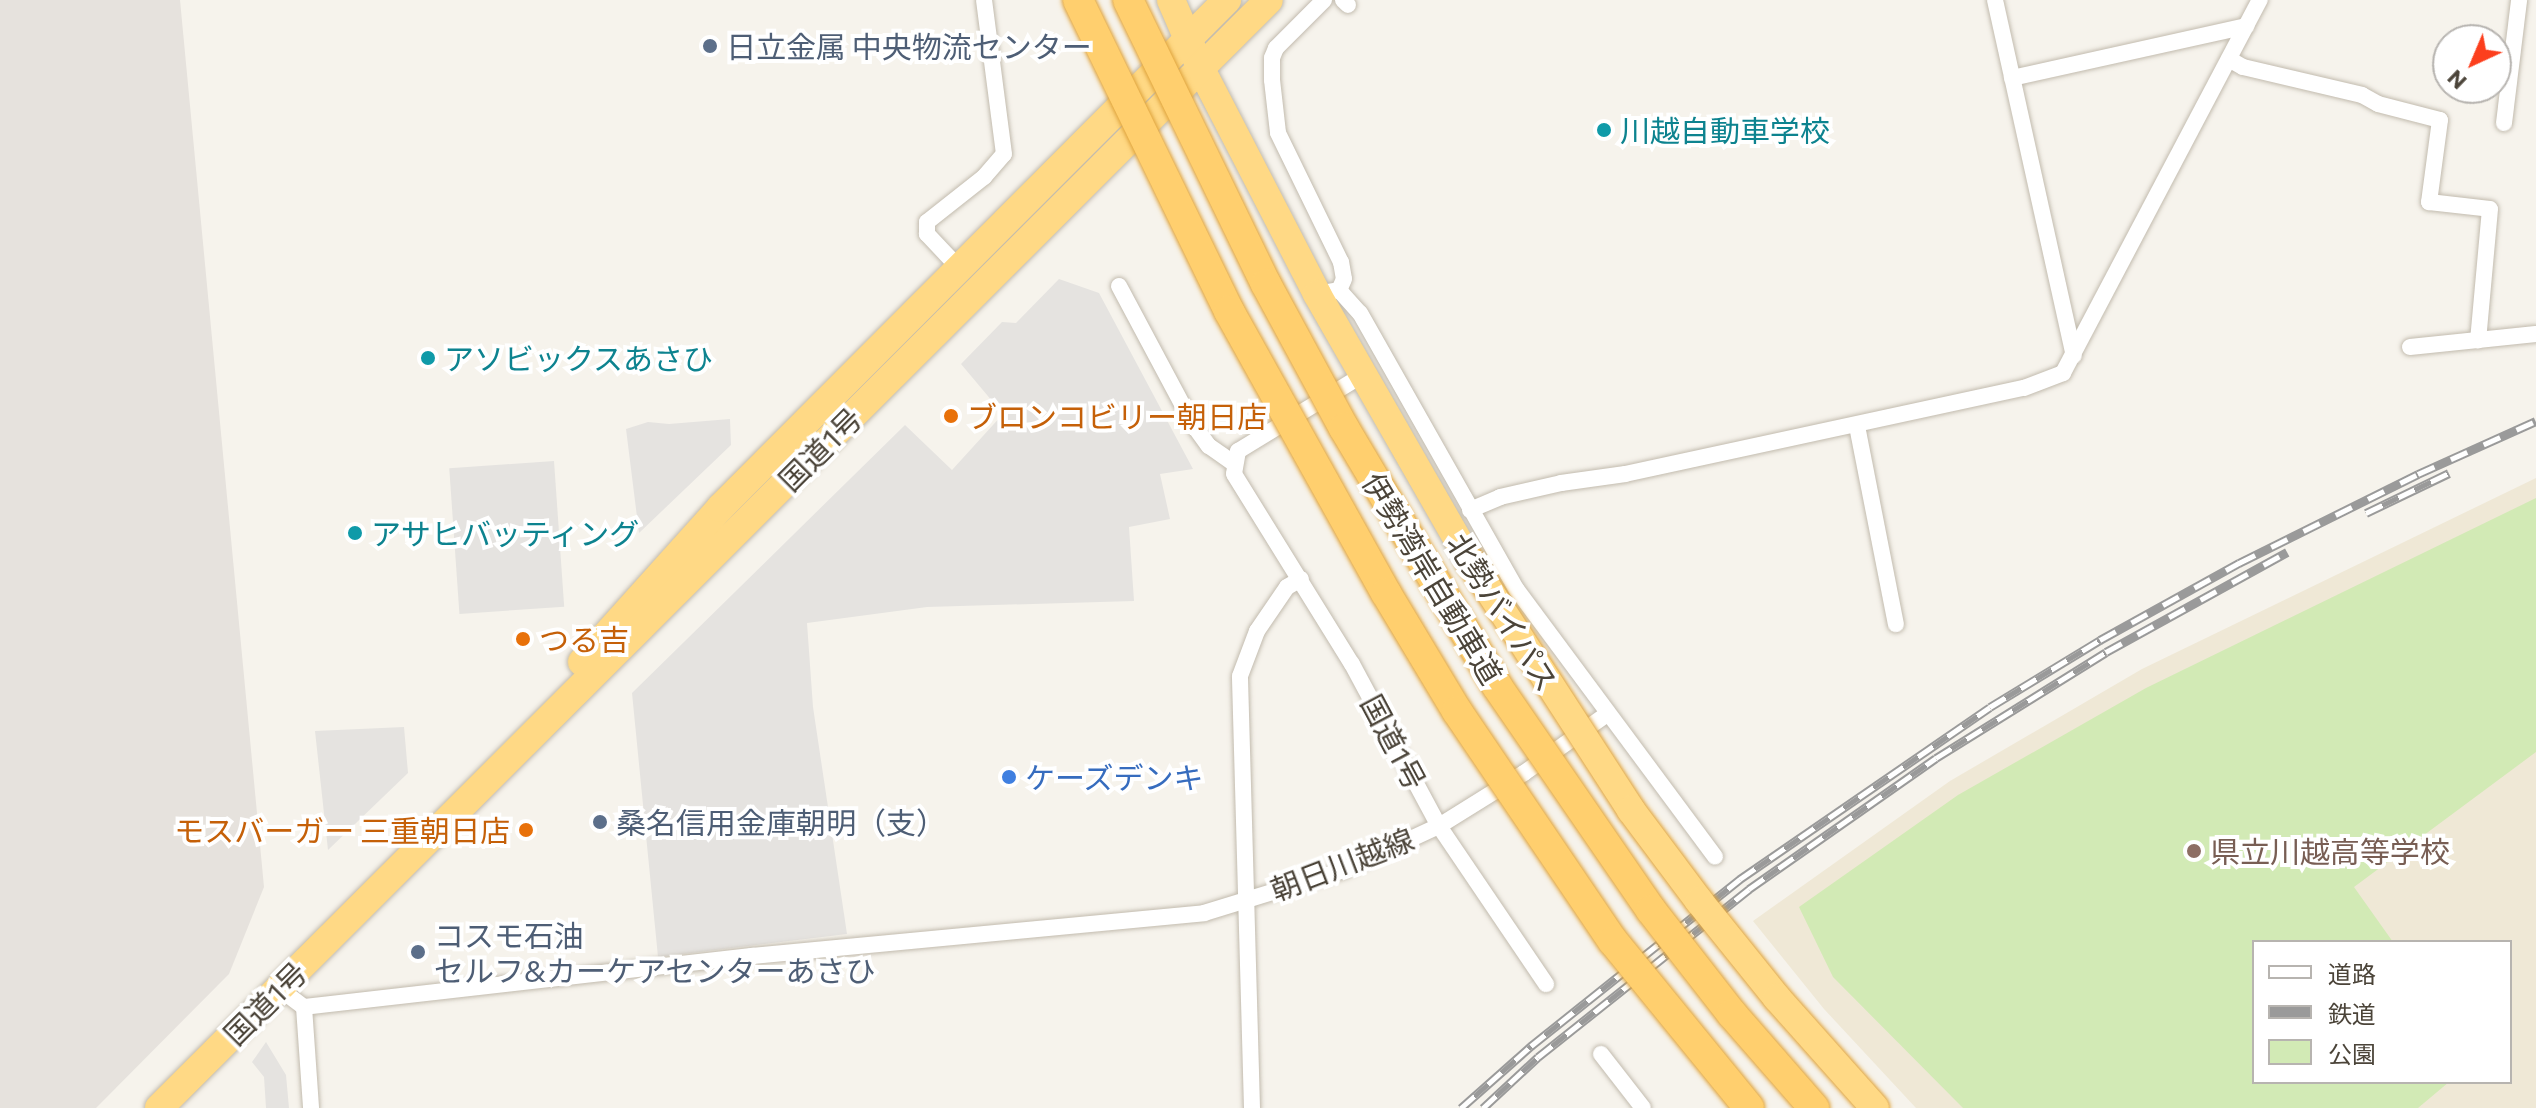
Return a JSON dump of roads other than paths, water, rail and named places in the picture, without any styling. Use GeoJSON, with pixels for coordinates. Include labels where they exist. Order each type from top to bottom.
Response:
{"type":"FeatureCollection","features":[{"type":"Feature","properties":{"kind":"highway","name":"伊勢湾岸自動車道"},"geometry":{"type":"LineString","coordinates":[[1078,0],[1229,311],[1386,593],[1501,777],[1613,941],[1749,1108]]}},
{"type":"Feature","properties":{"kind":"highway","name":"伊勢湾岸自動車道"},"geometry":{"type":"LineString","coordinates":[[1128,0],[1273,297],[1420,560],[1497,686],[1651,910],[1732,1014],[1814,1108]]}},
{"type":"Feature","properties":{"kind":"highway","name":"北勢バイパス"},"geometry":{"type":"LineString","coordinates":[[1128,0],[1183,44],[1201,69],[1328,292],[1361,376],[1470,561],[1579,732],[1682,878],[1777,998],[1875,1108]]}},
{"type":"Feature","properties":{"kind":"highway","name":"北勢バイパス"},"geometry":{"type":"LineString","coordinates":[[1171,0],[1183,44]]}},
{"type":"Feature","properties":{"kind":"highway","name":"国道1号"},"geometry":{"type":"LineString","coordinates":[[370,898],[720,508],[1227,0]]}},
{"type":"Feature","properties":{"kind":"highway","name":"国道1号"},"geometry":{"type":"LineString","coordinates":[[159,1108],[1269,0]]}},
{"type":"Feature","properties":{"kind":"street"},"geometry":{"type":"LineString","coordinates":[[959,268],[927,234],[927,222],[984,177],[1004,154],[984,0]]}},
{"type":"Feature","properties":{"kind":"street"},"geometry":{"type":"LineString","coordinates":[[1324,0],[1276,48],[1272,58],[1272,80],[1278,133],[1341,262],[1344,279],[1328,292],[1360,313],[1517,590],[1715,857]]}},
{"type":"Feature","properties":{"kind":"street"},"geometry":{"type":"LineString","coordinates":[[1995,0],[2074,355]]}},
{"type":"Feature","properties":{"kind":"street"},"geometry":{"type":"LineString","coordinates":[[1470,510],[1500,497],[1857,426],[2024,388],[2063,373],[2260,0]]}},
{"type":"Feature","properties":{"kind":"street"},"geometry":{"type":"LineString","coordinates":[[2504,123],[2519,0]]}},
{"type":"Feature","properties":{"kind":"street"},"geometry":{"type":"LineString","coordinates":[[2012,78],[2246,26]]}},
{"type":"Feature","properties":{"kind":"street"},"geometry":{"type":"LineString","coordinates":[[2229,59],[2243,67],[2362,95],[2378,104],[2440,120],[2429,202],[2490,209],[2478,340]]}},
{"type":"Feature","properties":{"kind":"street","name":"国道1号"},"geometry":{"type":"LineString","coordinates":[[1119,286],[1192,423],[1209,446],[1233,463],[1240,486],[1352,664],[1439,826],[1524,773],[1607,714]]}},
{"type":"Feature","properties":{"kind":"street"},"geometry":{"type":"LineString","coordinates":[[2410,347],[2536,334]]}},
{"type":"Feature","properties":{"kind":"street"},"geometry":{"type":"LineString","coordinates":[[1233,463],[1238,451],[1248,444],[1361,376]]}},
{"type":"Feature","properties":{"kind":"street"},"geometry":{"type":"LineString","coordinates":[[1857,426],[1896,624]]}},
{"type":"Feature","properties":{"kind":"street"},"geometry":{"type":"LineString","coordinates":[[1252,1108],[1240,676],[1257,631],[1287,587],[1301,579]]}},
{"type":"Feature","properties":{"kind":"street"},"geometry":{"type":"LineString","coordinates":[[1439,826],[1546,984]]}},
{"type":"Feature","properties":{"kind":"street","name":"朝日川越線"},"geometry":{"type":"LineString","coordinates":[[304,1007],[736,957],[1204,913],[1344,870],[1439,826]]}},
{"type":"Feature","properties":{"kind":"street"},"geometry":{"type":"LineString","coordinates":[[280,989],[304,1007],[311,1108]]}},
{"type":"Feature","properties":{"kind":"street"},"geometry":{"type":"LineString","coordinates":[[1601,1054],[1643,1108]]}},
{"type":"Feature","properties":{"kind":"railway"},"geometry":{"type":"LineString","coordinates":[[1461,1108],[1531,1046],[1740,879],[1990,707],[2100,640],[2239,563],[2418,474],[2536,421]]}},
{"type":"Feature","properties":{"kind":"railway"},"geometry":{"type":"LineString","coordinates":[[2366,513],[2449,473]]}},
{"type":"Feature","properties":{"kind":"railway"},"geometry":{"type":"LineString","coordinates":[[1483,1108],[1538,1057],[1749,889],[1936,758],[2106,652],[2287,552]]}},
{"type":"Feature","properties":{"kind":"place","name":"日立金属 中央物流センター"},"geometry":{"type":"Point","coordinates":[710,46]}},
{"type":"Feature","properties":{"kind":"place","name":"川越自動車学校"},"geometry":{"type":"Point","coordinates":[1604,130]}},
{"type":"Feature","properties":{"kind":"place","name":"アソビックスあさひ"},"geometry":{"type":"Point","coordinates":[428,358]}},
{"type":"Feature","properties":{"kind":"place","name":"ブロンコビリー朝日店"},"geometry":{"type":"Point","coordinates":[951,416]}},
{"type":"Feature","properties":{"kind":"place","name":"アサヒバッティング"},"geometry":{"type":"Point","coordinates":[355,533]}},
{"type":"Feature","properties":{"kind":"place","name":"つる吉"},"geometry":{"type":"Point","coordinates":[523,639]}},
{"type":"Feature","properties":{"kind":"place","name":"ケーズデンキ"},"geometry":{"type":"Point","coordinates":[1009,777]}},
{"type":"Feature","properties":{"kind":"place","name":"桑名信用金庫朝明（支）"},"geometry":{"type":"Point","coordinates":[600,822]}},
{"type":"Feature","properties":{"kind":"place","name":"モスバーガー 三重朝日店"},"geometry":{"type":"Point","coordinates":[526,830]}},
{"type":"Feature","properties":{"kind":"place","name":"県立川越高等学校"},"geometry":{"type":"Point","coordinates":[2194,851]}},
{"type":"Feature","properties":{"kind":"place","name":"コスモ石油 セルフ&カーケアセンターあさひ"},"geometry":{"type":"Point","coordinates":[418,952]}}]}
